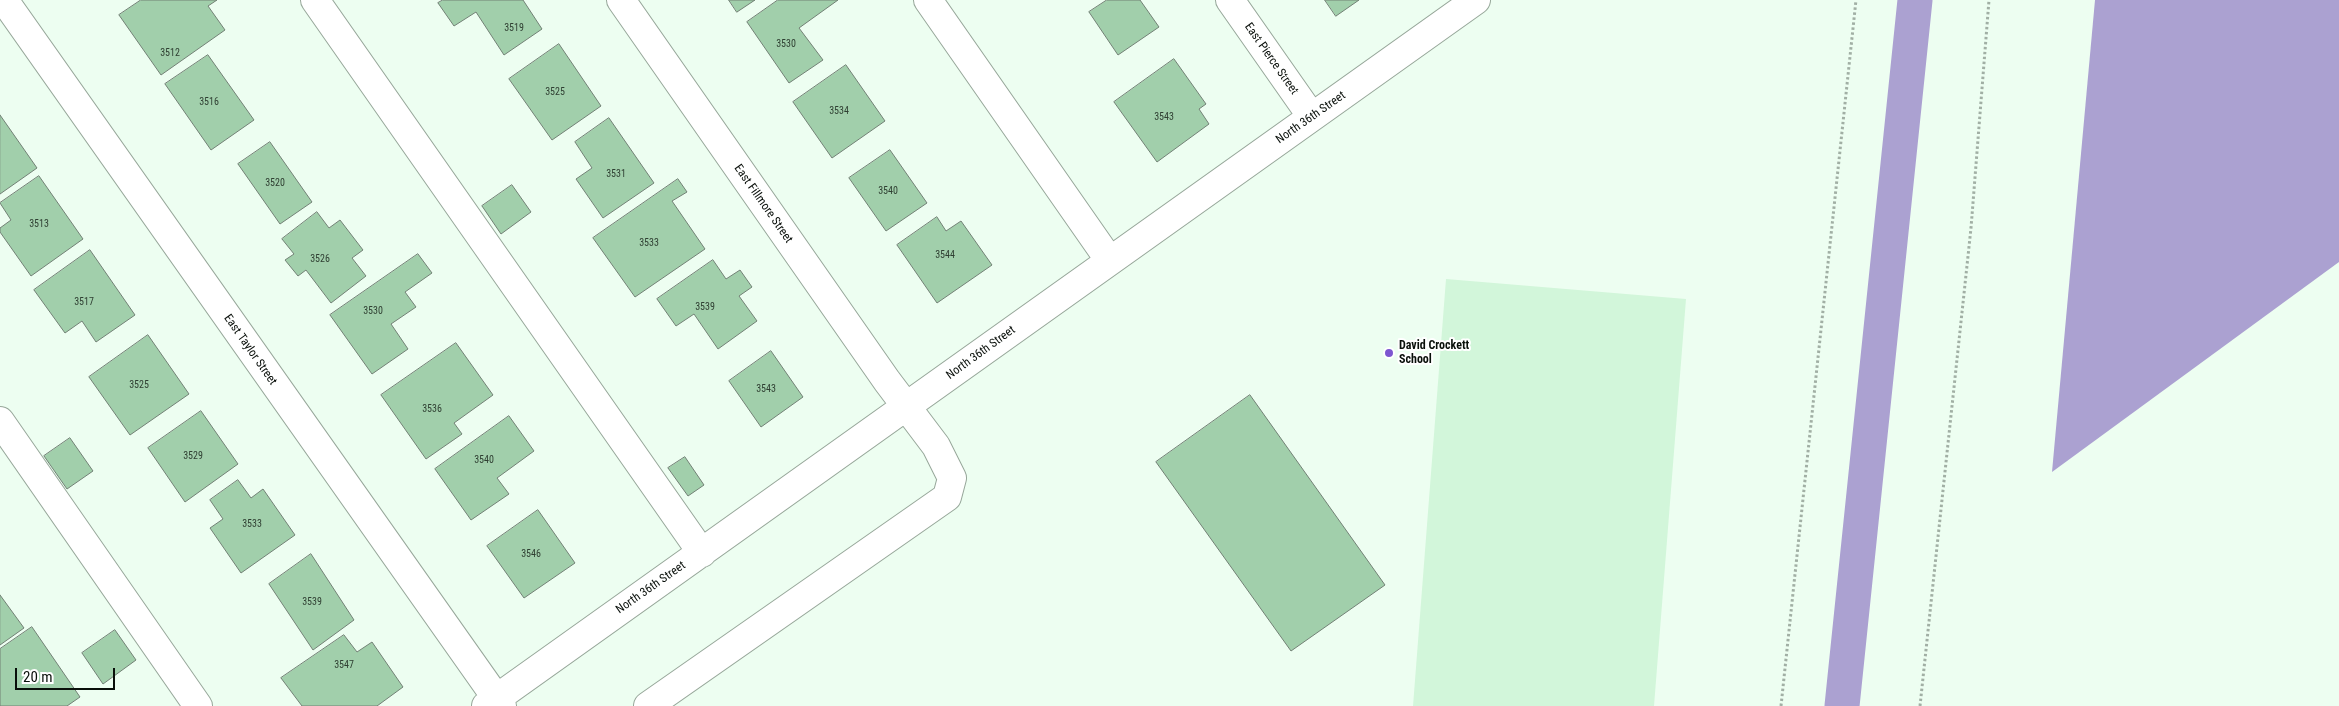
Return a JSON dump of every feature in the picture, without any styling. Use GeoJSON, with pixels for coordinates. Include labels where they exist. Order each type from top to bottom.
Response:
{"type":"FeatureCollection","features":[{"type":"Feature","properties":{"kind":"street","name":"East Taylor Street"},"geometry":{"type":"LineString","coordinates":[[4,0],[494,704]]}},
{"type":"Feature","properties":{"kind":"street"},"geometry":{"type":"LineString","coordinates":[[315,0],[702,552]]}},
{"type":"Feature","properties":{"kind":"street","name":"East Fillmore Street"},"geometry":{"type":"LineString","coordinates":[[621,0],[906,407],[936,446],[952,478],[947,497],[648,706]]}},
{"type":"Feature","properties":{"kind":"street"},"geometry":{"type":"LineString","coordinates":[[928,0],[1110,261]]}},
{"type":"Feature","properties":{"kind":"street","name":"East Pierce Street"},"geometry":{"type":"LineString","coordinates":[[1230,0],[1312,117]]}},
{"type":"Feature","properties":{"kind":"street","name":"North 36th Street"},"geometry":{"type":"LineString","coordinates":[[494,704],[702,552],[1476,0]]}},
{"type":"Feature","properties":{"kind":"street"},"geometry":{"type":"LineString","coordinates":[[0,421],[198,706]]}},
{"type":"Feature","properties":{"kind":"path"},"geometry":{"type":"LineString","coordinates":[[1782,706],[1856,0]]}},
{"type":"Feature","properties":{"kind":"path"},"geometry":{"type":"LineString","coordinates":[[1920,706],[1971,228],[1989,0]]}},
{"type":"Feature","properties":{"kind":"green space"},"geometry":{"type":"Polygon","coordinates":[[[1446,279],[1686,299],[1654,706],[1413,706],[1446,279]]]}},
{"type":"Feature","properties":{"kind":"shaded area"},"geometry":{"type":"Polygon","coordinates":[[[2095,0],[2339,0],[2339,262],[2052,472],[2095,0]]]}},
{"type":"Feature","properties":{"kind":"building"},"geometry":{"type":"Polygon","coordinates":[[[141,0],[217,0],[208,6],[225,30],[161,75],[119,15],[141,0]]]}},
{"type":"Feature","properties":{"kind":"building"},"geometry":{"type":"Polygon","coordinates":[[[443,0],[523,0],[542,29],[504,55],[476,12],[454,26],[438,3],[443,0]]]}},
{"type":"Feature","properties":{"kind":"building"},"geometry":{"type":"Polygon","coordinates":[[[729,0],[755,0],[737,12],[729,0]]]}},
{"type":"Feature","properties":{"kind":"building"},"geometry":{"type":"Polygon","coordinates":[[[778,0],[838,0],[799,28],[823,60],[789,83],[747,22],[778,0]]]}},
{"type":"Feature","properties":{"kind":"building"},"geometry":{"type":"Polygon","coordinates":[[[1107,0],[1140,0],[1159,27],[1118,55],[1089,12],[1107,0]]]}},
{"type":"Feature","properties":{"kind":"building"},"geometry":{"type":"Polygon","coordinates":[[[1325,0],[1359,0],[1336,16],[1325,0]]]}},
{"type":"Feature","properties":{"kind":"building"},"geometry":{"type":"Polygon","coordinates":[[[559,44],[601,106],[552,140],[509,79],[559,44]]]}},
{"type":"Feature","properties":{"kind":"building"},"geometry":{"type":"Polygon","coordinates":[[[208,55],[254,120],[211,150],[165,84],[208,55]]]}},
{"type":"Feature","properties":{"kind":"building"},"geometry":{"type":"Polygon","coordinates":[[[1174,59],[1206,104],[1199,109],[1209,124],[1157,162],[1114,102],[1174,59]]]}},
{"type":"Feature","properties":{"kind":"building"},"geometry":{"type":"Polygon","coordinates":[[[846,65],[885,121],[832,158],[793,102],[846,65]]]}},
{"type":"Feature","properties":{"kind":"building"},"geometry":{"type":"Polygon","coordinates":[[[0,115],[37,168],[0,194],[0,115]]]}},
{"type":"Feature","properties":{"kind":"building"},"geometry":{"type":"Polygon","coordinates":[[[609,118],[654,183],[603,218],[576,179],[592,168],[575,142],[609,118]]]}},
{"type":"Feature","properties":{"kind":"building"},"geometry":{"type":"Polygon","coordinates":[[[270,142],[312,202],[280,224],[238,164],[270,142]]]}},
{"type":"Feature","properties":{"kind":"building"},"geometry":{"type":"Polygon","coordinates":[[[890,150],[927,203],[886,231],[849,178],[890,150]]]}},
{"type":"Feature","properties":{"kind":"building"},"geometry":{"type":"Polygon","coordinates":[[[39,176],[83,239],[31,276],[0,232],[0,228],[11,220],[0,203],[39,176]]]}},
{"type":"Feature","properties":{"kind":"building"},"geometry":{"type":"Polygon","coordinates":[[[678,179],[687,192],[672,201],[705,249],[635,297],[593,238],[678,179]]]}},
{"type":"Feature","properties":{"kind":"building"},"geometry":{"type":"Polygon","coordinates":[[[512,185],[531,212],[501,234],[482,206],[512,185]]]}},
{"type":"Feature","properties":{"kind":"building"},"geometry":{"type":"Polygon","coordinates":[[[317,212],[329,228],[340,220],[363,250],[352,258],[366,276],[331,303],[306,270],[298,276],[285,260],[294,254],[282,239],[317,212]]]}},
{"type":"Feature","properties":{"kind":"building"},"geometry":{"type":"Polygon","coordinates":[[[937,217],[946,231],[961,221],[992,265],[937,303],[897,245],[937,217]]]}},
{"type":"Feature","properties":{"kind":"building"},"geometry":{"type":"Polygon","coordinates":[[[90,250],[135,315],[96,342],[82,321],[65,333],[34,290],[90,250]]]}},
{"type":"Feature","properties":{"kind":"building"},"geometry":{"type":"Polygon","coordinates":[[[418,254],[432,273],[405,292],[416,307],[391,324],[408,349],[372,374],[330,315],[418,254]]]}},
{"type":"Feature","properties":{"kind":"building"},"geometry":{"type":"Polygon","coordinates":[[[713,260],[726,279],[740,270],[752,287],[739,296],[757,321],[718,349],[694,314],[676,326],[657,299],[713,260]]]}},
{"type":"Feature","properties":{"kind":"building"},"geometry":{"type":"Polygon","coordinates":[[[148,335],[189,394],[130,435],[89,377],[148,335]]]}},
{"type":"Feature","properties":{"kind":"building"},"geometry":{"type":"Polygon","coordinates":[[[456,343],[493,395],[454,423],[462,434],[426,459],[381,395],[456,343]]]}},
{"type":"Feature","properties":{"kind":"building"},"geometry":{"type":"Polygon","coordinates":[[[771,351],[803,397],[761,427],[729,381],[771,351]]]}},
{"type":"Feature","properties":{"kind":"building"},"geometry":{"type":"Polygon","coordinates":[[[1250,395],[1385,585],[1291,651],[1156,462],[1250,395]]]}},
{"type":"Feature","properties":{"kind":"building"},"geometry":{"type":"Polygon","coordinates":[[[201,411],[238,464],[185,502],[148,448],[201,411]]]}},
{"type":"Feature","properties":{"kind":"building"},"geometry":{"type":"Polygon","coordinates":[[[509,416],[534,451],[497,478],[509,494],[471,520],[435,469],[509,416]]]}},
{"type":"Feature","properties":{"kind":"building"},"geometry":{"type":"Polygon","coordinates":[[[70,438],[93,471],[67,489],[44,456],[70,438]]]}},
{"type":"Feature","properties":{"kind":"building"},"geometry":{"type":"Polygon","coordinates":[[[685,457],[704,485],[688,496],[668,468],[685,457]]]}},
{"type":"Feature","properties":{"kind":"building"},"geometry":{"type":"Polygon","coordinates":[[[238,480],[251,498],[263,489],[295,535],[241,573],[210,528],[223,519],[210,500],[238,480]]]}},
{"type":"Feature","properties":{"kind":"building"},"geometry":{"type":"Polygon","coordinates":[[[538,510],[575,563],[524,598],[487,546],[538,510]]]}},
{"type":"Feature","properties":{"kind":"building"},"geometry":{"type":"Polygon","coordinates":[[[311,554],[354,620],[313,650],[269,584],[311,554]]]}},
{"type":"Feature","properties":{"kind":"building"},"geometry":{"type":"Polygon","coordinates":[[[0,595],[24,628],[0,645],[0,595]]]}},
{"type":"Feature","properties":{"kind":"building"},"geometry":{"type":"Polygon","coordinates":[[[32,627],[80,697],[67,706],[0,706],[0,649],[32,627]]]}},
{"type":"Feature","properties":{"kind":"building"},"geometry":{"type":"Polygon","coordinates":[[[115,630],[136,660],[103,684],[82,653],[115,630]]]}},
{"type":"Feature","properties":{"kind":"building"},"geometry":{"type":"Polygon","coordinates":[[[344,635],[357,652],[372,642],[403,687],[377,706],[302,706],[281,678],[344,635]]]}},
{"type":"Feature","properties":{"kind":"waterway"},"geometry":{"type":"LineString","coordinates":[[1842,706],[1915,0]]}},
{"type":"Feature","properties":{"kind":"place","name":"David Crockett School"},"geometry":{"type":"Point","coordinates":[1389,353]}}]}
